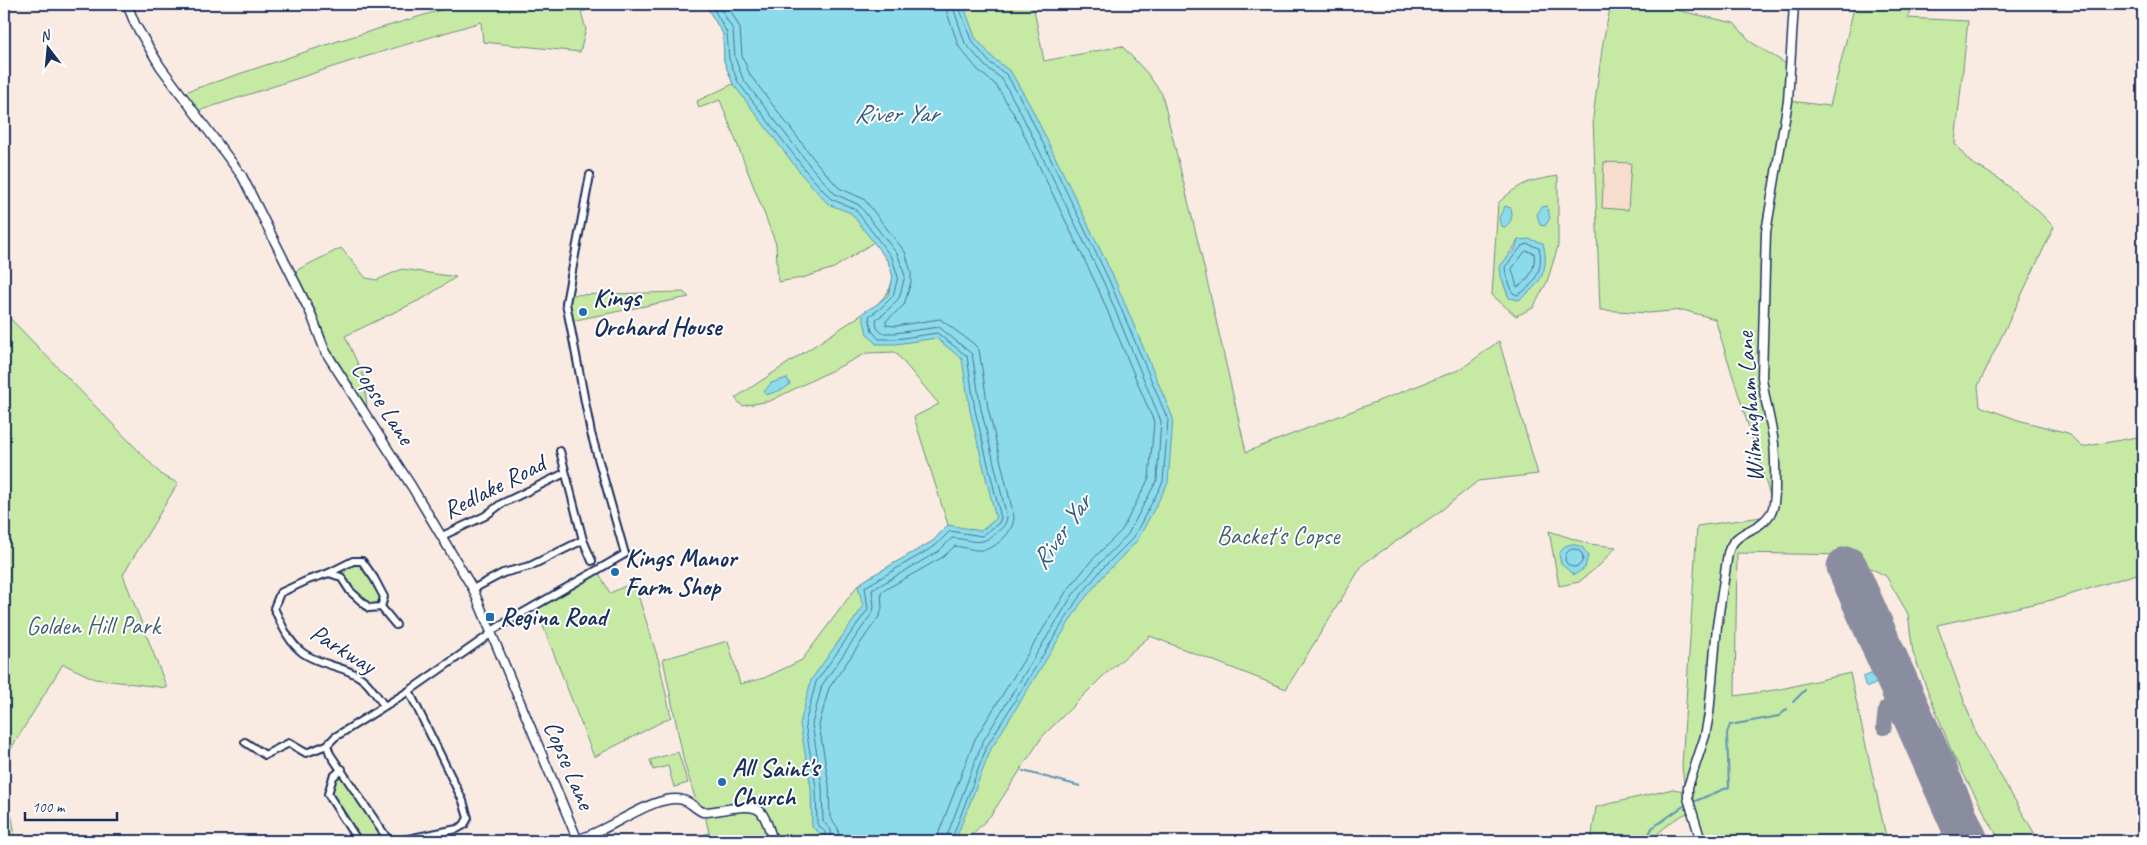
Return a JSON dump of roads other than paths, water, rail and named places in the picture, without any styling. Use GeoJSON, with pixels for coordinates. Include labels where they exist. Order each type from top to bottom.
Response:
{"type":"FeatureCollection","features":[{"type":"Feature","properties":{"kind":"street","name":"Copse Lane"},"geometry":{"type":"LineString","coordinates":[[127,4],[135,24],[160,66],[242,176],[311,314],[325,351],[373,424],[473,590],[578,840]]}},
{"type":"Feature","properties":{"kind":"street","name":"Wilmingham Lane"},"geometry":{"type":"LineString","coordinates":[[1701,841],[1688,798],[1688,787],[1705,736],[1710,714],[1717,626],[1728,553],[1731,543],[1739,535],[1754,529],[1765,520],[1772,510],[1775,494],[1776,456],[1764,398],[1762,377],[1766,232],[1788,101],[1794,4]]}},
{"type":"Feature","properties":{"kind":"street"},"geometry":{"type":"LineString","coordinates":[[265,755],[289,743],[306,752],[327,746],[335,737],[409,691],[491,632],[625,554],[591,432],[566,303],[590,175]]}},
{"type":"Feature","properties":{"kind":"street"},"geometry":{"type":"LineString","coordinates":[[560,451],[583,540],[592,561]]}},
{"type":"Feature","properties":{"kind":"street","name":"Redlake Road"},"geometry":{"type":"LineString","coordinates":[[442,536],[485,516],[501,504],[565,473]]}},
{"type":"Feature","properties":{"kind":"street"},"geometry":{"type":"LineString","coordinates":[[473,590],[503,573],[530,566],[583,540]]}},
{"type":"Feature","properties":{"kind":"street","name":"Parkway"},"geometry":{"type":"LineString","coordinates":[[381,608],[384,597],[374,578],[362,562],[353,562],[280,593],[274,608],[287,635],[302,652],[324,664],[346,670],[365,681],[384,706]]}},
{"type":"Feature","properties":{"kind":"street","name":"Parkway"},"geometry":{"type":"LineString","coordinates":[[329,573],[342,577],[350,591],[369,608],[381,608],[396,625]]}},
{"type":"Feature","properties":{"kind":"street"},"geometry":{"type":"LineString","coordinates":[[398,841],[457,829],[464,825],[468,818],[464,801],[409,691]]}},
{"type":"Feature","properties":{"kind":"street"},"geometry":{"type":"LineString","coordinates":[[245,742],[265,755],[267,763]]}},
{"type":"Feature","properties":{"kind":"street"},"geometry":{"type":"LineString","coordinates":[[327,746],[330,754],[342,769],[389,841]]}},
{"type":"Feature","properties":{"kind":"street"},"geometry":{"type":"LineString","coordinates":[[342,769],[333,778],[328,794],[358,841]]}},
{"type":"Feature","properties":{"kind":"street"},"geometry":{"type":"LineString","coordinates":[[578,840],[658,802],[682,799],[703,812],[747,807],[757,808],[762,813],[773,841]]}},
{"type":"Feature","properties":{"kind":"water","name":"River Yar"},"geometry":{"type":"Polygon","coordinates":[[[705,4],[963,4],[975,37],[993,58],[1011,72],[1031,107],[1114,278],[1173,418],[1168,483],[1137,541],[1105,574],[1081,603],[991,749],[955,841],[821,841],[821,834],[812,827],[811,788],[800,724],[811,680],[863,607],[858,585],[933,541],[948,525],[981,531],[996,519],[970,411],[962,359],[936,338],[896,344],[876,344],[867,334],[862,313],[888,295],[893,277],[888,261],[851,213],[828,204],[802,175],[733,84],[724,61],[723,34],[705,4]]]}},
{"type":"Feature","properties":{"kind":"water"},"geometry":{"type":"Polygon","coordinates":[[[1505,206],[1511,208],[1512,214],[1511,221],[1505,227],[1501,226],[1499,218],[1505,206]]]}},
{"type":"Feature","properties":{"kind":"water"},"geometry":{"type":"Polygon","coordinates":[[[1547,206],[1550,218],[1545,226],[1540,225],[1537,214],[1542,207],[1547,206]]]}},
{"type":"Feature","properties":{"kind":"water"},"geometry":{"type":"Polygon","coordinates":[[[1529,239],[1543,243],[1545,261],[1542,276],[1533,288],[1519,300],[1509,298],[1501,276],[1500,266],[1515,249],[1518,240],[1529,239]]]}},
{"type":"Feature","properties":{"kind":"water"},"geometry":{"type":"Polygon","coordinates":[[[787,378],[790,384],[784,389],[766,395],[764,392],[771,383],[787,378]]]}},
{"type":"Feature","properties":{"kind":"water"},"geometry":{"type":"Polygon","coordinates":[[[1572,544],[1582,547],[1588,555],[1585,568],[1574,575],[1561,564],[1559,554],[1565,546],[1572,544]]]}},
{"type":"Feature","properties":{"kind":"water"},"geometry":{"type":"Polygon","coordinates":[[[1876,672],[1880,674],[1880,682],[1868,687],[1865,685],[1863,677],[1876,672]]]}},
{"type":"Feature","properties":{"kind":"waterway"},"geometry":{"type":"LineString","coordinates":[[4,9],[9,4]]}},
{"type":"Feature","properties":{"kind":"waterway"},"geometry":{"type":"LineString","coordinates":[[1793,702],[1805,690]]}},
{"type":"Feature","properties":{"kind":"waterway"},"geometry":{"type":"LineString","coordinates":[[1693,802],[1729,787],[1727,733],[1730,725],[1779,716],[1787,709]]}},
{"type":"Feature","properties":{"kind":"waterway"},"geometry":{"type":"LineString","coordinates":[[1023,771],[1080,786]]}},
{"type":"Feature","properties":{"kind":"waterway"},"geometry":{"type":"LineString","coordinates":[[1646,841],[1652,828],[1685,805]]}},
{"type":"Feature","properties":{"kind":"place","name":"Kings Orchard House"},"geometry":{"type":"Point","coordinates":[583,312]}},
{"type":"Feature","properties":{"kind":"place","name":"Kings Manor Farm Shop"},"geometry":{"type":"Point","coordinates":[615,572]}},
{"type":"Feature","properties":{"kind":"place","name":"Regina Road"},"geometry":{"type":"Point","coordinates":[490,617]}},
{"type":"Feature","properties":{"kind":"place","name":"All Saint's Church"},"geometry":{"type":"Point","coordinates":[722,782]}},
{"type":"Feature","properties":{"kind":"park label","name":"Backet's Copse"},"geometry":{"type":"Point","coordinates":[1278,536]}},
{"type":"Feature","properties":{"kind":"park label","name":"Golden Hill Park"},"geometry":{"type":"Point","coordinates":[93,626]}}]}
